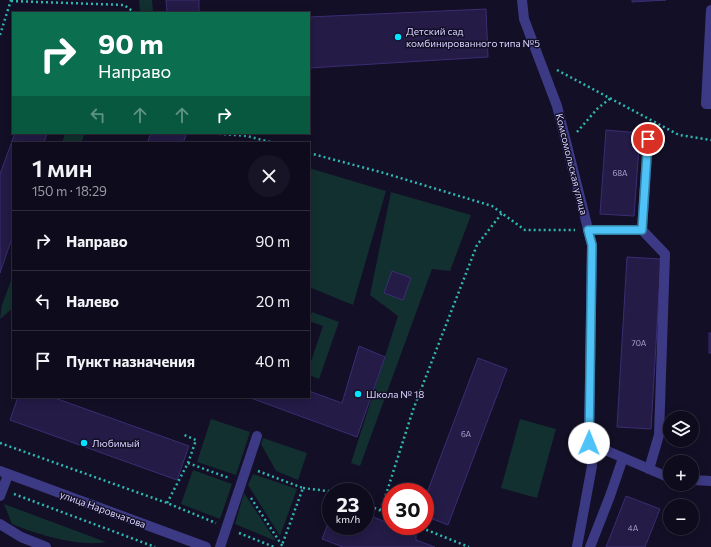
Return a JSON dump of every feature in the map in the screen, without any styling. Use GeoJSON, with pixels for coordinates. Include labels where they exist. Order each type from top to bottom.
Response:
{"type":"FeatureCollection","features":[{"type":"Feature","properties":{"kind":"street","name":"Комсомольская улица"},"geometry":{"type":"LineString","coordinates":[[522,0],[524,19],[557,106],[592,245],[589,443],[592,466],[577,547]]}},
{"type":"Feature","properties":{"kind":"street"},"geometry":{"type":"LineString","coordinates":[[711,10],[706,104],[711,104]]}},
{"type":"Feature","properties":{"kind":"street"},"geometry":{"type":"LineString","coordinates":[[642,230],[648,139]]}},
{"type":"Feature","properties":{"kind":"street"},"geometry":{"type":"LineString","coordinates":[[588,230],[642,230],[665,254],[658,435],[649,469]]}},
{"type":"Feature","properties":{"kind":"street"},"geometry":{"type":"LineString","coordinates":[[220,547],[257,436]]}},
{"type":"Feature","properties":{"kind":"street"},"geometry":{"type":"LineString","coordinates":[[589,443],[663,475]]}},
{"type":"Feature","properties":{"kind":"street"},"geometry":{"type":"LineString","coordinates":[[590,547],[623,458]]}},
{"type":"Feature","properties":{"kind":"street"},"geometry":{"type":"LineString","coordinates":[[1,493],[4,473]]}},
{"type":"Feature","properties":{"kind":"street","name":"улица Наровчатова"},"geometry":{"type":"LineString","coordinates":[[4,473],[206,547]]}},
{"type":"Feature","properties":{"kind":"street"},"geometry":{"type":"LineString","coordinates":[[699,480],[711,481]]}},
{"type":"Feature","properties":{"kind":"street"},"geometry":{"type":"LineString","coordinates":[[0,524],[21,537],[46,547]]}},
{"type":"Feature","properties":{"kind":"path"},"geometry":{"type":"LineString","coordinates":[[0,35],[11,0],[73,1],[124,5],[134,12]]}},
{"type":"Feature","properties":{"kind":"path"},"geometry":{"type":"LineString","coordinates":[[541,62],[612,98],[679,135],[711,140]]}},
{"type":"Feature","properties":{"kind":"path"},"geometry":{"type":"LineString","coordinates":[[567,145],[584,122],[598,108],[612,98]]}},
{"type":"Feature","properties":{"kind":"path"},"geometry":{"type":"LineString","coordinates":[[222,134],[247,136],[270,142]]}},
{"type":"Feature","properties":{"kind":"path"},"geometry":{"type":"LineString","coordinates":[[310,153],[384,173],[492,206],[525,230],[588,230]]}},
{"type":"Feature","properties":{"kind":"path"},"geometry":{"type":"LineString","coordinates":[[374,507],[381,510],[413,410],[477,245],[502,213]]}},
{"type":"Feature","properties":{"kind":"path"},"geometry":{"type":"LineString","coordinates":[[167,503],[188,462],[196,440],[182,434]]}},
{"type":"Feature","properties":{"kind":"path"},"geometry":{"type":"LineString","coordinates":[[0,443],[167,503],[274,547]]}},
{"type":"Feature","properties":{"kind":"path"},"geometry":{"type":"LineString","coordinates":[[246,467],[303,488],[322,490]]}},
{"type":"Feature","properties":{"kind":"path"},"geometry":{"type":"LineString","coordinates":[[282,545],[303,488]]}},
{"type":"Feature","properties":{"kind":"path"},"geometry":{"type":"LineString","coordinates":[[1,493],[155,547]]}},
{"type":"Feature","properties":{"kind":"path"},"geometry":{"type":"LineString","coordinates":[[434,533],[469,547]]}},
{"type":"Feature","properties":{"kind":"green space"},"geometry":{"type":"Polygon","coordinates":[[[139,0],[152,0],[153,12],[140,12],[139,0]]]}},
{"type":"Feature","properties":{"kind":"green space"},"geometry":{"type":"Polygon","coordinates":[[[65,134],[85,134],[81,142],[62,142],[65,134]]]}},
{"type":"Feature","properties":{"kind":"green space"},"geometry":{"type":"Polygon","coordinates":[[[310,168],[386,191],[353,305],[310,287],[310,168]]]}},
{"type":"Feature","properties":{"kind":"green space"},"geometry":{"type":"Polygon","coordinates":[[[391,192],[471,215],[450,271],[432,269],[360,466],[351,463],[398,316],[370,295],[391,192]]]}},
{"type":"Feature","properties":{"kind":"green space"},"geometry":{"type":"Polygon","coordinates":[[[12,278],[12,309],[0,319],[2,305],[12,278]]]}},
{"type":"Feature","properties":{"kind":"green space"},"geometry":{"type":"Polygon","coordinates":[[[312,312],[339,322],[319,379],[310,375],[310,364],[323,326],[310,321],[312,312]]]}},
{"type":"Feature","properties":{"kind":"green space"},"geometry":{"type":"Polygon","coordinates":[[[211,419],[250,432],[236,475],[197,462],[211,419]]]}},
{"type":"Feature","properties":{"kind":"green space"},"geometry":{"type":"Polygon","coordinates":[[[520,419],[556,429],[537,498],[501,488],[520,419]]]}},
{"type":"Feature","properties":{"kind":"green space"},"geometry":{"type":"Polygon","coordinates":[[[263,438],[307,453],[298,480],[276,471],[261,444],[263,438]]]}},
{"type":"Feature","properties":{"kind":"green space"},"geometry":{"type":"Polygon","coordinates":[[[193,470],[232,484],[220,519],[181,504],[193,470]]]}},
{"type":"Feature","properties":{"kind":"green space"},"geometry":{"type":"Polygon","coordinates":[[[253,474],[297,489],[280,536],[248,485],[253,474]]]}},
{"type":"Feature","properties":{"kind":"green space"},"geometry":{"type":"Polygon","coordinates":[[[244,493],[276,541],[235,524],[244,493]]]}},
{"type":"Feature","properties":{"kind":"green space"},"geometry":{"type":"Polygon","coordinates":[[[4,504],[106,542],[84,543],[59,539],[22,528],[12,524],[4,504]]]}},
{"type":"Feature","properties":{"kind":"building"},"geometry":{"type":"Polygon","coordinates":[[[166,0],[199,0],[199,12],[167,12],[166,0]]]}},
{"type":"Feature","properties":{"kind":"building"},"geometry":{"type":"Polygon","coordinates":[[[632,0],[666,0],[632,2],[632,0]]]}},
{"type":"Feature","properties":{"kind":"building","name":"Детский сад комбинированного типа №5"},"geometry":{"type":"Polygon","coordinates":[[[486,9],[488,57],[310,68],[310,17],[486,9]]]}},
{"type":"Feature","properties":{"kind":"building"},"geometry":{"type":"Polygon","coordinates":[[[606,130],[640,133],[634,216],[600,214],[606,130]]]}},
{"type":"Feature","properties":{"kind":"building"},"geometry":{"type":"Polygon","coordinates":[[[15,134],[47,134],[44,142],[12,142],[12,238],[0,273],[0,174],[15,134]]]}},
{"type":"Feature","properties":{"kind":"building"},"geometry":{"type":"Polygon","coordinates":[[[151,134],[187,134],[183,142],[147,142],[151,134]]]}},
{"type":"Feature","properties":{"kind":"building"},"geometry":{"type":"Polygon","coordinates":[[[627,257],[661,259],[651,429],[617,427],[627,257]]]}},
{"type":"Feature","properties":{"kind":"building"},"geometry":{"type":"Polygon","coordinates":[[[392,271],[411,278],[403,300],[384,293],[392,271]]]}},
{"type":"Feature","properties":{"kind":"building"},"geometry":{"type":"Polygon","coordinates":[[[709,333],[711,333],[711,353],[709,353],[709,333]]]}},
{"type":"Feature","properties":{"kind":"building","name":"Школа № 18"},"geometry":{"type":"Polygon","coordinates":[[[359,346],[385,357],[357,437],[251,398],[310,398],[310,391],[342,403],[359,346]]]}},
{"type":"Feature","properties":{"kind":"building"},"geometry":{"type":"Polygon","coordinates":[[[478,358],[507,369],[448,525],[434,520],[434,483],[431,483],[478,358]]]}},
{"type":"Feature","properties":{"kind":"building"},"geometry":{"type":"Polygon","coordinates":[[[18,398],[55,398],[189,446],[177,480],[10,420],[18,398]]]}},
{"type":"Feature","properties":{"kind":"building"},"geometry":{"type":"Polygon","coordinates":[[[626,496],[660,509],[645,547],[606,547],[626,496]]]}},
{"type":"Feature","properties":{"kind":"building"},"geometry":{"type":"Polygon","coordinates":[[[374,517],[382,521],[382,535],[416,535],[416,540],[435,547],[343,547],[322,539],[324,535],[374,535],[374,517]]]}},
{"type":"Feature","properties":{"kind":"place","name":"Детский сад комбинированного типа №5"},"geometry":{"type":"Point","coordinates":[398,37]}},
{"type":"Feature","properties":{"kind":"place","name":"Школа № 18"},"geometry":{"type":"Point","coordinates":[358,394]}},
{"type":"Feature","properties":{"kind":"place","name":"Любимый"},"geometry":{"type":"Point","coordinates":[84,443]}},
{"type":"Feature","properties":{"kind":"route"},"geometry":{"type":"LineString","coordinates":[[589,443],[592,245],[588,230],[642,230],[648,139]]}}]}
